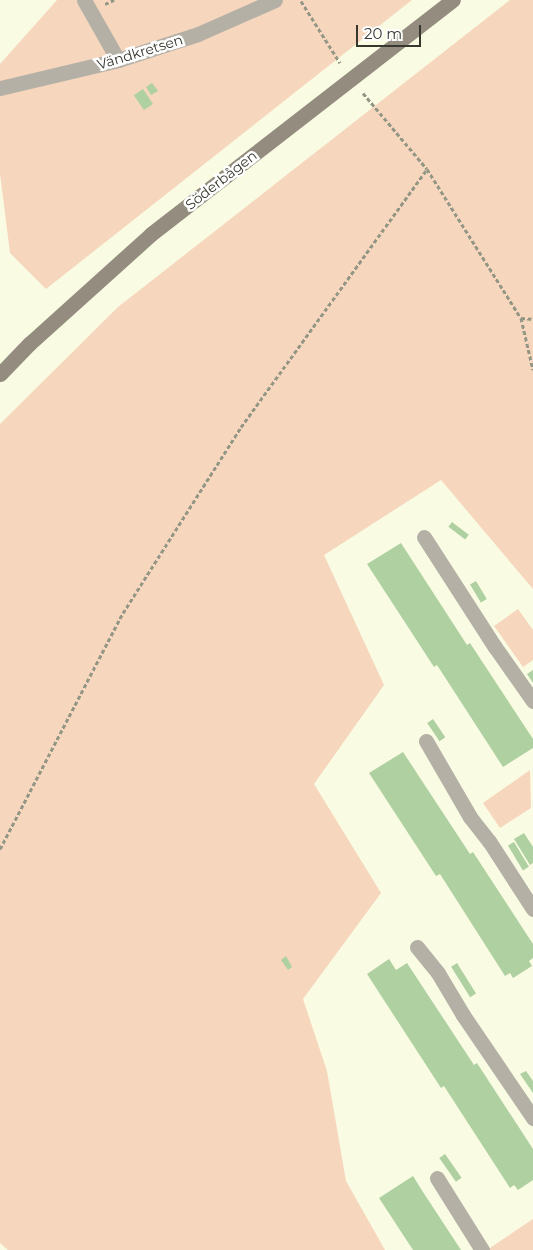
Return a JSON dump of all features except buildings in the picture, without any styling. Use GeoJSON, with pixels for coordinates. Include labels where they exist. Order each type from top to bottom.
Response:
{"type":"FeatureCollection","features":[{"type":"Feature","properties":{"kind":"street"},"geometry":{"type":"LineString","coordinates":[[84,0],[118,60]]}},
{"type":"Feature","properties":{"kind":"street","name":"Vändkretsen"},"geometry":{"type":"LineString","coordinates":[[0,88],[118,60],[198,34],[274,0]]}},
{"type":"Feature","properties":{"kind":"street","name":"Söderbågen"},"geometry":{"type":"LineString","coordinates":[[0,374],[29,344],[151,234],[453,0]]}},
{"type":"Feature","properties":{"kind":"street"},"geometry":{"type":"LineString","coordinates":[[424,536],[495,647],[533,701]]}},
{"type":"Feature","properties":{"kind":"street"},"geometry":{"type":"LineString","coordinates":[[426,741],[470,817],[533,909]]}},
{"type":"Feature","properties":{"kind":"street"},"geometry":{"type":"LineString","coordinates":[[418,947],[438,973],[463,1015],[533,1118]]}},
{"type":"Feature","properties":{"kind":"street"},"geometry":{"type":"LineString","coordinates":[[438,1178],[482,1250]]}},
{"type":"Feature","properties":{"kind":"path"},"geometry":{"type":"LineString","coordinates":[[301,1],[340,63]]}},
{"type":"Feature","properties":{"kind":"path"},"geometry":{"type":"LineString","coordinates":[[363,93],[427,169],[521,318],[533,370]]}},
{"type":"Feature","properties":{"kind":"path"},"geometry":{"type":"LineString","coordinates":[[0,849],[123,613],[241,427],[427,169]]}},
{"type":"Feature","properties":{"kind":"path"},"geometry":{"type":"LineString","coordinates":[[521,318],[533,319]]}},
{"type":"Feature","properties":{"kind":"shaded area"},"geometry":{"type":"Polygon","coordinates":[[[57,0],[412,0],[46,289],[10,253],[0,174],[0,64],[57,0]]]}},
{"type":"Feature","properties":{"kind":"shaded area"},"geometry":{"type":"Polygon","coordinates":[[[510,0],[533,0],[533,589],[441,480],[324,555],[384,685],[314,784],[381,893],[303,999],[327,1071],[346,1181],[385,1250],[8,1250],[0,1243],[0,424],[118,307],[510,0]]]}},
{"type":"Feature","properties":{"kind":"shaded area"},"geometry":{"type":"Polygon","coordinates":[[[518,609],[533,630],[533,660],[523,667],[494,626],[518,609]]]}},
{"type":"Feature","properties":{"kind":"shaded area"},"geometry":{"type":"Polygon","coordinates":[[[530,770],[531,808],[500,828],[483,803],[530,770]]]}},
{"type":"Feature","properties":{"kind":"shaded area"},"geometry":{"type":"Polygon","coordinates":[[[533,1219],[533,1250],[487,1250],[533,1219]]]}}]}
